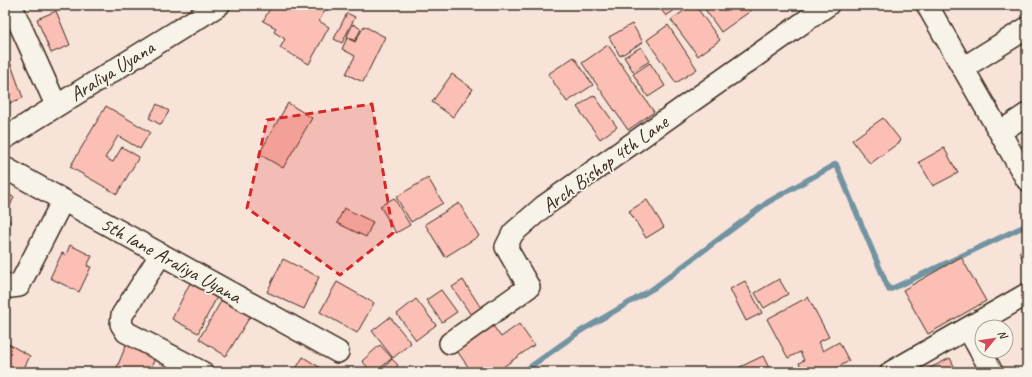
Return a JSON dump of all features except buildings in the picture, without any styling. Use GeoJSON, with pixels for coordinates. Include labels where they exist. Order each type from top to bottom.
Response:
{"type":"FeatureCollection","features":[{"type":"Feature","properties":{"kind":"street"},"geometry":{"type":"LineString","coordinates":[[11,5],[56,105]]}},
{"type":"Feature","properties":{"kind":"street","name":"Araliya Uyana"},"geometry":{"type":"LineString","coordinates":[[5,138],[218,5]]}},
{"type":"Feature","properties":{"kind":"street","name":"Arch Bishop 4th Lane"},"geometry":{"type":"LineString","coordinates":[[450,343],[530,287],[506,247],[513,233],[544,206],[828,5]]}},
{"type":"Feature","properties":{"kind":"street"},"geometry":{"type":"LineString","coordinates":[[927,5],[1027,180]]}},
{"type":"Feature","properties":{"kind":"street"},"geometry":{"type":"LineString","coordinates":[[963,68],[1027,28]]}},
{"type":"Feature","properties":{"kind":"street"},"geometry":{"type":"LineString","coordinates":[[1000,132],[1027,114]]}},
{"type":"Feature","properties":{"kind":"street","name":"5th lane Araliya Uyana"},"geometry":{"type":"LineString","coordinates":[[5,168],[338,352]]}},
{"type":"Feature","properties":{"kind":"street"},"geometry":{"type":"LineString","coordinates":[[5,284],[11,287],[19,286],[63,200]]}},
{"type":"Feature","properties":{"kind":"street"},"geometry":{"type":"LineString","coordinates":[[161,254],[122,315],[121,324],[126,332],[202,372]]}},
{"type":"Feature","properties":{"kind":"street"},"geometry":{"type":"LineString","coordinates":[[891,372],[1027,294]]}},
{"type":"Feature","properties":{"kind":"street"},"geometry":{"type":"LineString","coordinates":[[968,329],[992,372]]}},
{"type":"Feature","properties":{"kind":"highlighted area"},"geometry":{"type":"Polygon","coordinates":[[[372,104],[393,233],[340,275],[247,208],[267,120],[372,104]]]}},
{"type":"Feature","properties":{"kind":"waterway"},"geometry":{"type":"LineString","coordinates":[[523,372],[579,332],[654,288],[768,202],[836,164],[889,290],[1027,225]]}}]}
